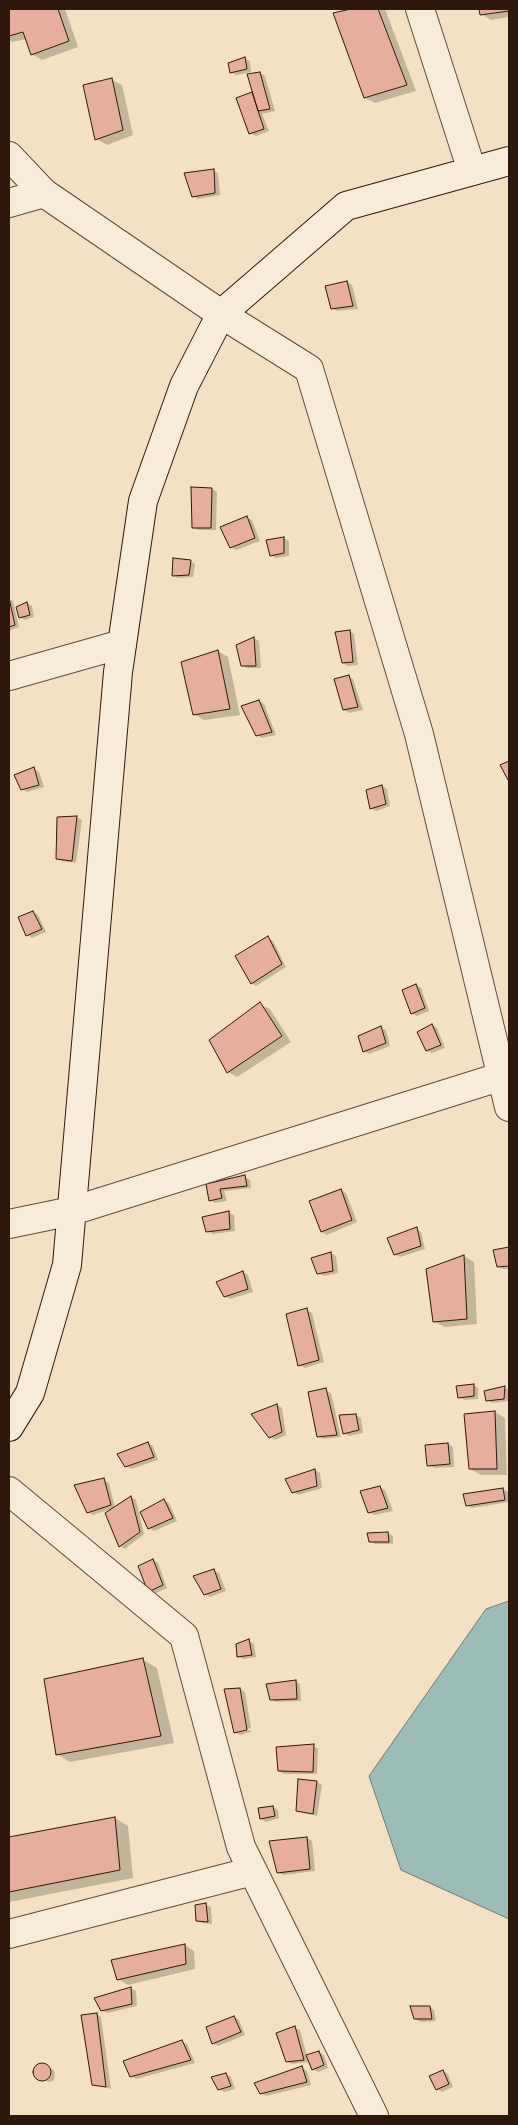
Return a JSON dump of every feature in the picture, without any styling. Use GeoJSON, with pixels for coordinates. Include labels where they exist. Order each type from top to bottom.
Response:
{"type":"FeatureCollection","features":[{"type":"Feature","properties":{"kind":"street"},"geometry":{"type":"LineString","coordinates":[[420,9],[472,171]]}},
{"type":"Feature","properties":{"kind":"street"},"geometry":{"type":"LineString","coordinates":[[9,156],[44,193],[221,314],[309,369],[419,734],[505,1076],[509,1108]]}},
{"type":"Feature","properties":{"kind":"street"},"geometry":{"type":"LineString","coordinates":[[9,1427],[30,1393],[67,1266],[122,644],[143,501],[184,386],[221,314],[346,206],[509,161]]}},
{"type":"Feature","properties":{"kind":"street"},"geometry":{"type":"LineString","coordinates":[[9,203],[44,193]]}},
{"type":"Feature","properties":{"kind":"street"},"geometry":{"type":"LineString","coordinates":[[9,676],[122,644]]}},
{"type":"Feature","properties":{"kind":"street"},"geometry":{"type":"LineString","coordinates":[[9,1224],[72,1211],[505,1076]]}},
{"type":"Feature","properties":{"kind":"street"},"geometry":{"type":"LineString","coordinates":[[9,1491],[184,1636],[241,1847],[374,2116]]}},
{"type":"Feature","properties":{"kind":"street"},"geometry":{"type":"LineString","coordinates":[[9,1934],[253,1871]]}},
{"type":"Feature","properties":{"kind":"water"},"geometry":{"type":"Polygon","coordinates":[[[509,1601],[509,1919],[401,1870],[369,1776],[486,1609],[509,1601]]]}},
{"type":"Feature","properties":{"kind":"building"},"geometry":{"type":"Polygon","coordinates":[[[9,9],[58,9],[69,41],[31,55],[23,32],[9,36],[9,9]]]}},
{"type":"Feature","properties":{"kind":"building"},"geometry":{"type":"Polygon","coordinates":[[[351,9],[378,9],[407,85],[364,98],[333,13],[351,9]]]}},
{"type":"Feature","properties":{"kind":"building"},"geometry":{"type":"Polygon","coordinates":[[[479,9],[509,9],[509,11],[480,15],[479,9]]]}},
{"type":"Feature","properties":{"kind":"building"},"geometry":{"type":"Polygon","coordinates":[[[245,57],[247,69],[230,73],[228,63],[245,57]]]}},
{"type":"Feature","properties":{"kind":"building"},"geometry":{"type":"Polygon","coordinates":[[[260,72],[270,109],[258,111],[247,74],[260,72]]]}},
{"type":"Feature","properties":{"kind":"building"},"geometry":{"type":"Polygon","coordinates":[[[112,78],[123,130],[95,140],[83,85],[112,78]]]}},
{"type":"Feature","properties":{"kind":"building"},"geometry":{"type":"Polygon","coordinates":[[[252,92],[264,129],[249,134],[236,98],[252,92]]]}},
{"type":"Feature","properties":{"kind":"building"},"geometry":{"type":"Polygon","coordinates":[[[214,169],[215,193],[192,197],[184,173],[214,169]]]}},
{"type":"Feature","properties":{"kind":"building"},"geometry":{"type":"Polygon","coordinates":[[[347,281],[353,306],[331,309],[325,286],[347,281]]]}},
{"type":"Feature","properties":{"kind":"building"},"geometry":{"type":"Polygon","coordinates":[[[191,487],[212,488],[211,528],[192,528],[191,487]]]}},
{"type":"Feature","properties":{"kind":"building"},"geometry":{"type":"Polygon","coordinates":[[[247,516],[255,538],[230,548],[220,527],[247,516]]]}},
{"type":"Feature","properties":{"kind":"building"},"geometry":{"type":"Polygon","coordinates":[[[284,537],[284,553],[270,556],[266,540],[284,537]]]}},
{"type":"Feature","properties":{"kind":"building"},"geometry":{"type":"Polygon","coordinates":[[[173,558],[191,560],[189,575],[172,576],[173,558]]]}},
{"type":"Feature","properties":{"kind":"building"},"geometry":{"type":"Polygon","coordinates":[[[9,598],[15,625],[9,627],[9,598]]]}},
{"type":"Feature","properties":{"kind":"building"},"geometry":{"type":"Polygon","coordinates":[[[27,602],[30,615],[19,618],[16,607],[27,602]]]}},
{"type":"Feature","properties":{"kind":"building"},"geometry":{"type":"Polygon","coordinates":[[[350,630],[353,662],[342,663],[335,632],[350,630]]]}},
{"type":"Feature","properties":{"kind":"building"},"geometry":{"type":"Polygon","coordinates":[[[254,637],[256,666],[241,666],[236,645],[254,637]]]}},
{"type":"Feature","properties":{"kind":"building"},"geometry":{"type":"Polygon","coordinates":[[[218,650],[230,709],[193,715],[181,662],[218,650]]]}},
{"type":"Feature","properties":{"kind":"building"},"geometry":{"type":"Polygon","coordinates":[[[349,675],[358,707],[343,710],[334,679],[349,675]]]}},
{"type":"Feature","properties":{"kind":"building"},"geometry":{"type":"Polygon","coordinates":[[[259,700],[272,732],[256,736],[241,706],[259,700]]]}},
{"type":"Feature","properties":{"kind":"building"},"geometry":{"type":"Polygon","coordinates":[[[509,761],[509,780],[508,780],[500,765],[509,761]]]}},
{"type":"Feature","properties":{"kind":"building"},"geometry":{"type":"Polygon","coordinates":[[[34,767],[39,785],[21,790],[14,775],[34,767]]]}},
{"type":"Feature","properties":{"kind":"building"},"geometry":{"type":"Polygon","coordinates":[[[382,785],[386,804],[370,809],[366,790],[382,785]]]}},
{"type":"Feature","properties":{"kind":"building"},"geometry":{"type":"Polygon","coordinates":[[[77,816],[72,861],[56,859],[57,817],[77,816]]]}},
{"type":"Feature","properties":{"kind":"building"},"geometry":{"type":"Polygon","coordinates":[[[33,911],[42,929],[26,936],[18,917],[33,911]]]}},
{"type":"Feature","properties":{"kind":"building"},"geometry":{"type":"Polygon","coordinates":[[[268,936],[282,964],[251,984],[235,956],[268,936]]]}},
{"type":"Feature","properties":{"kind":"building"},"geometry":{"type":"Polygon","coordinates":[[[416,984],[425,1008],[411,1014],[402,990],[416,984]]]}},
{"type":"Feature","properties":{"kind":"building"},"geometry":{"type":"Polygon","coordinates":[[[260,1002],[282,1036],[227,1073],[209,1040],[260,1002]]]}},
{"type":"Feature","properties":{"kind":"building"},"geometry":{"type":"Polygon","coordinates":[[[432,1024],[441,1045],[426,1051],[417,1032],[432,1024]]]}},
{"type":"Feature","properties":{"kind":"building"},"geometry":{"type":"Polygon","coordinates":[[[381,1026],[386,1043],[363,1052],[358,1036],[381,1026]]]}},
{"type":"Feature","properties":{"kind":"building"},"geometry":{"type":"Polygon","coordinates":[[[245,1175],[247,1186],[220,1189],[222,1198],[209,1201],[206,1184],[245,1175]]]}},
{"type":"Feature","properties":{"kind":"building"},"geometry":{"type":"Polygon","coordinates":[[[341,1189],[352,1220],[321,1232],[309,1201],[341,1189]]]}},
{"type":"Feature","properties":{"kind":"building"},"geometry":{"type":"Polygon","coordinates":[[[229,1211],[230,1229],[206,1232],[202,1217],[229,1211]]]}},
{"type":"Feature","properties":{"kind":"building"},"geometry":{"type":"Polygon","coordinates":[[[417,1227],[421,1246],[394,1255],[387,1238],[417,1227]]]}},
{"type":"Feature","properties":{"kind":"building"},"geometry":{"type":"Polygon","coordinates":[[[509,1247],[509,1266],[497,1267],[493,1250],[509,1247]]]}},
{"type":"Feature","properties":{"kind":"building"},"geometry":{"type":"Polygon","coordinates":[[[331,1252],[333,1271],[317,1274],[311,1258],[331,1252]]]}},
{"type":"Feature","properties":{"kind":"building"},"geometry":{"type":"Polygon","coordinates":[[[464,1255],[467,1319],[433,1322],[426,1269],[464,1255]]]}},
{"type":"Feature","properties":{"kind":"building"},"geometry":{"type":"Polygon","coordinates":[[[243,1271],[248,1289],[224,1297],[216,1282],[243,1271]]]}},
{"type":"Feature","properties":{"kind":"building"},"geometry":{"type":"Polygon","coordinates":[[[307,1308],[319,1360],[298,1366],[286,1314],[307,1308]]]}},
{"type":"Feature","properties":{"kind":"building"},"geometry":{"type":"Polygon","coordinates":[[[474,1384],[474,1396],[458,1398],[456,1386],[474,1384]]]}},
{"type":"Feature","properties":{"kind":"building"},"geometry":{"type":"Polygon","coordinates":[[[505,1386],[504,1399],[486,1401],[484,1391],[505,1386]]]}},
{"type":"Feature","properties":{"kind":"building"},"geometry":{"type":"Polygon","coordinates":[[[326,1388],[337,1435],[317,1437],[308,1392],[326,1388]]]}},
{"type":"Feature","properties":{"kind":"building"},"geometry":{"type":"Polygon","coordinates":[[[277,1404],[282,1432],[269,1438],[251,1414],[277,1404]]]}},
{"type":"Feature","properties":{"kind":"building"},"geometry":{"type":"Polygon","coordinates":[[[495,1411],[497,1469],[469,1469],[464,1414],[495,1411]]]}},
{"type":"Feature","properties":{"kind":"building"},"geometry":{"type":"Polygon","coordinates":[[[356,1414],[359,1430],[343,1434],[339,1415],[356,1414]]]}},
{"type":"Feature","properties":{"kind":"building"},"geometry":{"type":"Polygon","coordinates":[[[148,1442],[154,1457],[125,1467],[117,1454],[148,1442]]]}},
{"type":"Feature","properties":{"kind":"building"},"geometry":{"type":"Polygon","coordinates":[[[448,1443],[450,1464],[427,1466],[425,1445],[448,1443]]]}},
{"type":"Feature","properties":{"kind":"building"},"geometry":{"type":"Polygon","coordinates":[[[315,1469],[317,1486],[292,1493],[285,1479],[315,1469]]]}},
{"type":"Feature","properties":{"kind":"building"},"geometry":{"type":"Polygon","coordinates":[[[104,1478],[111,1505],[87,1513],[74,1485],[104,1478]]]}},
{"type":"Feature","properties":{"kind":"building"},"geometry":{"type":"Polygon","coordinates":[[[380,1486],[388,1508],[368,1513],[360,1491],[380,1486]]]}},
{"type":"Feature","properties":{"kind":"building"},"geometry":{"type":"Polygon","coordinates":[[[503,1488],[505,1500],[466,1506],[463,1494],[503,1488]]]}},
{"type":"Feature","properties":{"kind":"building"},"geometry":{"type":"Polygon","coordinates":[[[131,1496],[140,1532],[119,1547],[105,1513],[131,1496]]]}},
{"type":"Feature","properties":{"kind":"building"},"geometry":{"type":"Polygon","coordinates":[[[164,1499],[173,1518],[148,1529],[140,1512],[164,1499]]]}},
{"type":"Feature","properties":{"kind":"building"},"geometry":{"type":"Polygon","coordinates":[[[388,1532],[389,1542],[369,1542],[367,1533],[388,1532]]]}},
{"type":"Feature","properties":{"kind":"building"},"geometry":{"type":"Polygon","coordinates":[[[153,1559],[163,1585],[148,1592],[138,1566],[153,1559]]]}},
{"type":"Feature","properties":{"kind":"building"},"geometry":{"type":"Polygon","coordinates":[[[214,1569],[221,1589],[204,1595],[193,1576],[214,1569]]]}},
{"type":"Feature","properties":{"kind":"building"},"geometry":{"type":"Polygon","coordinates":[[[249,1639],[252,1655],[237,1657],[236,1644],[249,1639]]]}},
{"type":"Feature","properties":{"kind":"building"},"geometry":{"type":"Polygon","coordinates":[[[143,1658],[161,1736],[56,1755],[44,1679],[143,1658]]]}},
{"type":"Feature","properties":{"kind":"building"},"geometry":{"type":"Polygon","coordinates":[[[296,1680],[297,1699],[270,1700],[266,1684],[296,1680]]]}},
{"type":"Feature","properties":{"kind":"building"},"geometry":{"type":"Polygon","coordinates":[[[240,1688],[247,1730],[234,1733],[224,1689],[240,1688]]]}},
{"type":"Feature","properties":{"kind":"building"},"geometry":{"type":"Polygon","coordinates":[[[314,1744],[313,1772],[278,1771],[276,1747],[314,1744]]]}},
{"type":"Feature","properties":{"kind":"building"},"geometry":{"type":"Polygon","coordinates":[[[298,1779],[317,1781],[313,1814],[296,1811],[298,1779]]]}},
{"type":"Feature","properties":{"kind":"building"},"geometry":{"type":"Polygon","coordinates":[[[273,1806],[275,1816],[260,1819],[258,1808],[273,1806]]]}},
{"type":"Feature","properties":{"kind":"building"},"geometry":{"type":"Polygon","coordinates":[[[115,1817],[120,1870],[9,1892],[9,1837],[115,1817]]]}},
{"type":"Feature","properties":{"kind":"building"},"geometry":{"type":"Polygon","coordinates":[[[307,1837],[310,1869],[277,1873],[269,1841],[307,1837]]]}},
{"type":"Feature","properties":{"kind":"building"},"geometry":{"type":"Polygon","coordinates":[[[206,1903],[208,1922],[196,1921],[195,1905],[206,1903]]]}},
{"type":"Feature","properties":{"kind":"building"},"geometry":{"type":"Polygon","coordinates":[[[185,1944],[186,1964],[117,1980],[111,1960],[185,1944]]]}},
{"type":"Feature","properties":{"kind":"building"},"geometry":{"type":"Polygon","coordinates":[[[131,1987],[132,2004],[101,2011],[94,1998],[131,1987]]]}},
{"type":"Feature","properties":{"kind":"building"},"geometry":{"type":"Polygon","coordinates":[[[410,2006],[430,2006],[432,2019],[414,2019],[410,2006]]]}},
{"type":"Feature","properties":{"kind":"building"},"geometry":{"type":"Polygon","coordinates":[[[97,2013],[106,2087],[92,2085],[81,2015],[97,2013]]]}},
{"type":"Feature","properties":{"kind":"building"},"geometry":{"type":"Polygon","coordinates":[[[234,2016],[241,2032],[212,2044],[206,2027],[234,2016]]]}},
{"type":"Feature","properties":{"kind":"building"},"geometry":{"type":"Polygon","coordinates":[[[295,2026],[304,2060],[286,2062],[276,2033],[295,2026]]]}},
{"type":"Feature","properties":{"kind":"building"},"geometry":{"type":"Polygon","coordinates":[[[182,2040],[191,2060],[130,2077],[123,2061],[182,2040]]]}},
{"type":"Feature","properties":{"kind":"building"},"geometry":{"type":"Polygon","coordinates":[[[319,2051],[324,2065],[312,2070],[306,2055],[319,2051]]]}},
{"type":"Feature","properties":{"kind":"building"},"geometry":{"type":"Polygon","coordinates":[[[42,2063],[48,2066],[51,2072],[48,2078],[42,2081],[36,2078],[33,2072],[36,2066],[42,2063]]]}},
{"type":"Feature","properties":{"kind":"building"},"geometry":{"type":"Polygon","coordinates":[[[302,2066],[307,2082],[260,2094],[254,2083],[302,2066]]]}},
{"type":"Feature","properties":{"kind":"building"},"geometry":{"type":"Polygon","coordinates":[[[443,2070],[449,2084],[436,2090],[429,2076],[443,2070]]]}},
{"type":"Feature","properties":{"kind":"building"},"geometry":{"type":"Polygon","coordinates":[[[226,2073],[231,2086],[218,2090],[211,2077],[226,2073]]]}}]}
